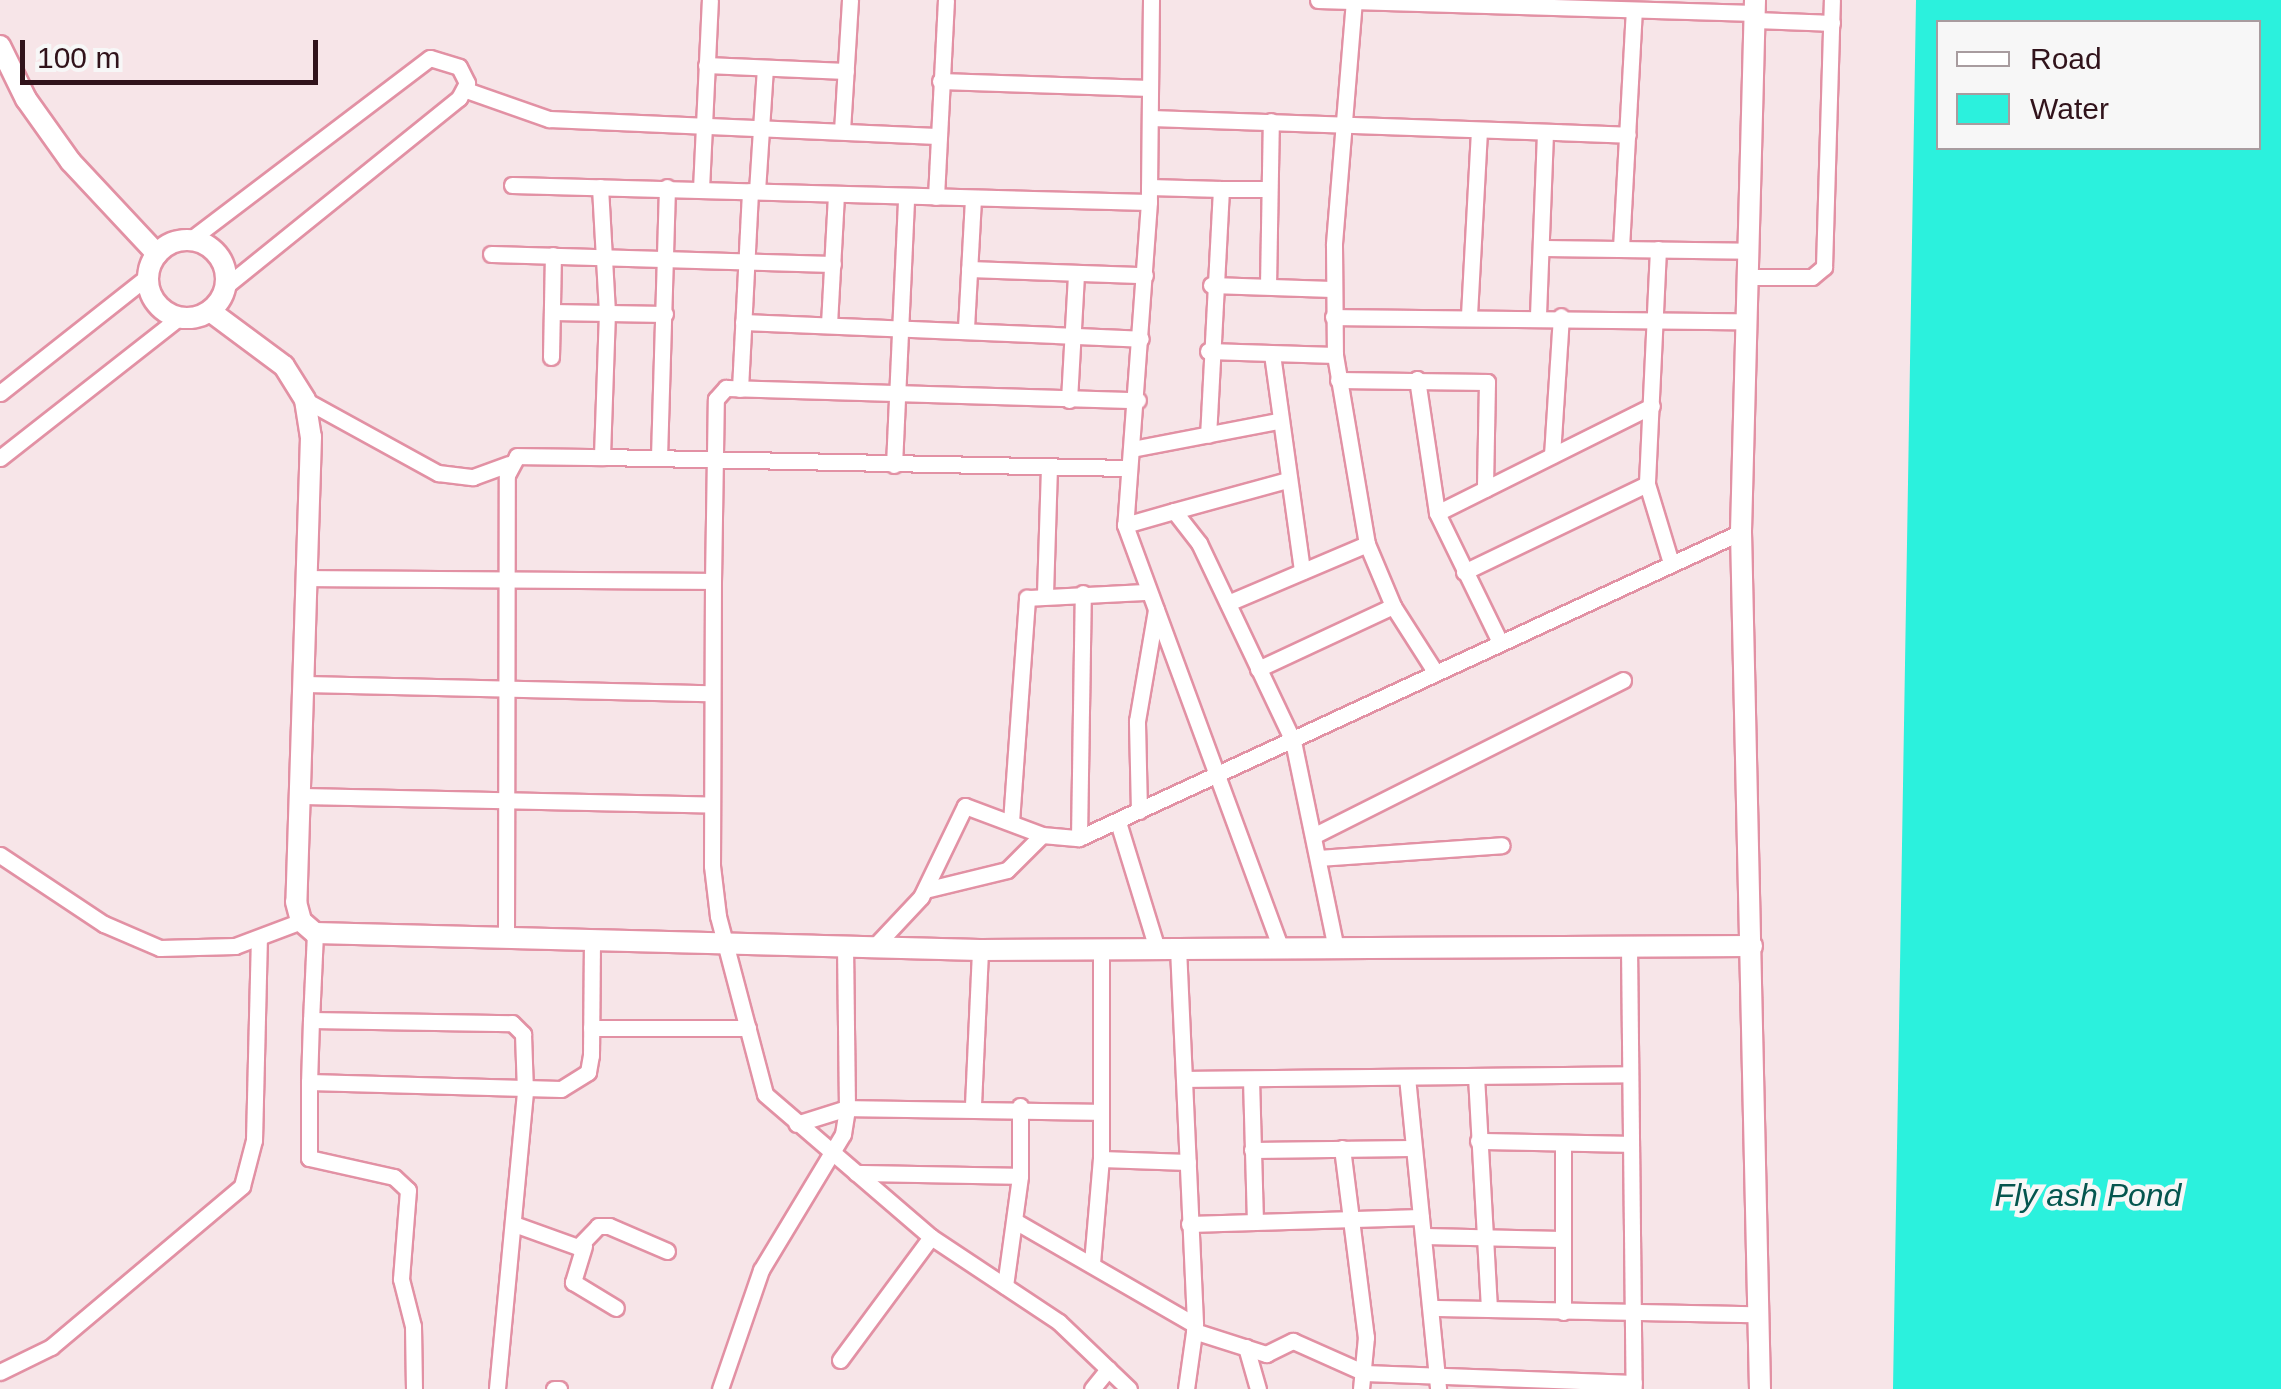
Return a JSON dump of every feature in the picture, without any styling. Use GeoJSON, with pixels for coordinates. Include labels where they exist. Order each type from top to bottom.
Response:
{"type":"FeatureCollection","features":[{"type":"Feature","properties":{"kind":"street"},"geometry":{"type":"LineString","coordinates":[[701,189],[710,0]]}},
{"type":"Feature","properties":{"kind":"street"},"geometry":{"type":"LineString","coordinates":[[842,131],[850,0]]}},
{"type":"Feature","properties":{"kind":"street"},"geometry":{"type":"LineString","coordinates":[[936,198],[946,0]]}},
{"type":"Feature","properties":{"kind":"street"},"geometry":{"type":"LineString","coordinates":[[1151,0],[1145,275],[1138,400],[1124,526],[1220,775],[1280,948]]}},
{"type":"Feature","properties":{"kind":"street"},"geometry":{"type":"LineString","coordinates":[[1318,0],[1634,10],[1660,5],[1755,11],[1832,23]]}},
{"type":"Feature","properties":{"kind":"street"},"geometry":{"type":"LineString","coordinates":[[1354,0],[1332,289],[1335,356],[1367,544],[1393,606],[1434,670]]}},
{"type":"Feature","properties":{"kind":"street"},"geometry":{"type":"LineString","coordinates":[[1748,277],[1812,277],[1824,268],[1832,0]]}},
{"type":"Feature","properties":{"kind":"street"},"geometry":{"type":"LineString","coordinates":[[1622,248],[1634,10]]}},
{"type":"Feature","properties":{"kind":"street"},"geometry":{"type":"LineString","coordinates":[[1755,11],[1741,532],[1760,1389]]}},
{"type":"Feature","properties":{"kind":"street"},"geometry":{"type":"LineString","coordinates":[[0,46],[26,100],[71,162],[157,254]]}},
{"type":"Feature","properties":{"kind":"street"},"geometry":{"type":"LineString","coordinates":[[0,392],[148,276],[157,254],[190,240],[430,58],[460,67],[466,90]]}},
{"type":"Feature","properties":{"kind":"street"},"geometry":{"type":"LineString","coordinates":[[706,65],[846,71]]}},
{"type":"Feature","properties":{"kind":"street"},"geometry":{"type":"LineString","coordinates":[[740,388],[746,260],[765,68]]}},
{"type":"Feature","properties":{"kind":"street"},"geometry":{"type":"LineString","coordinates":[[940,81],[1150,88]]}},
{"type":"Feature","properties":{"kind":"street"},"geometry":{"type":"LineString","coordinates":[[466,90],[548,119],[937,136]]}},
{"type":"Feature","properties":{"kind":"street"},"geometry":{"type":"LineString","coordinates":[[0,458],[180,317],[210,311],[226,286],[466,90]]}},
{"type":"Feature","properties":{"kind":"street"},"geometry":{"type":"LineString","coordinates":[[1151,118],[1628,135]]}},
{"type":"Feature","properties":{"kind":"street"},"geometry":{"type":"LineString","coordinates":[[1268,286],[1272,121]]}},
{"type":"Feature","properties":{"kind":"street"},"geometry":{"type":"LineString","coordinates":[[1469,315],[1480,131]]}},
{"type":"Feature","properties":{"kind":"street"},"geometry":{"type":"LineString","coordinates":[[1538,315],[1544,248],[1545,133]]}},
{"type":"Feature","properties":{"kind":"street"},"geometry":{"type":"LineString","coordinates":[[512,185],[936,198],[1270,189]]}},
{"type":"Feature","properties":{"kind":"street"},"geometry":{"type":"LineString","coordinates":[[600,187],[607,312],[602,456]]}},
{"type":"Feature","properties":{"kind":"street"},"geometry":{"type":"LineString","coordinates":[[659,456],[666,188]]}},
{"type":"Feature","properties":{"kind":"street"},"geometry":{"type":"LineString","coordinates":[[1208,435],[1211,285],[1221,189]]}},
{"type":"Feature","properties":{"kind":"street"},"geometry":{"type":"LineString","coordinates":[[830,324],[836,194]]}},
{"type":"Feature","properties":{"kind":"street"},"geometry":{"type":"LineString","coordinates":[[894,465],[906,197]]}},
{"type":"Feature","properties":{"kind":"street"},"geometry":{"type":"LineString","coordinates":[[966,328],[973,198]]}},
{"type":"Feature","properties":{"kind":"street"},"geometry":{"type":"LineString","coordinates":[[190,240],[220,258],[226,286]]}},
{"type":"Feature","properties":{"kind":"street"},"geometry":{"type":"LineString","coordinates":[[1544,248],[1748,251]]}},
{"type":"Feature","properties":{"kind":"street"},"geometry":{"type":"LineString","coordinates":[[1658,249],[1647,484],[1671,563]]}},
{"type":"Feature","properties":{"kind":"street"},"geometry":{"type":"LineString","coordinates":[[491,254],[833,264]]}},
{"type":"Feature","properties":{"kind":"street"},"geometry":{"type":"LineString","coordinates":[[551,358],[553,254]]}},
{"type":"Feature","properties":{"kind":"street"},"geometry":{"type":"LineString","coordinates":[[970,269],[1145,275]]}},
{"type":"Feature","properties":{"kind":"street"},"geometry":{"type":"LineString","coordinates":[[1069,400],[1076,273]]}},
{"type":"Feature","properties":{"kind":"street"},"geometry":{"type":"LineString","coordinates":[[148,276],[155,300],[180,317]]}},
{"type":"Feature","properties":{"kind":"street"},"geometry":{"type":"LineString","coordinates":[[1211,285],[1332,289]]}},
{"type":"Feature","properties":{"kind":"street"},"geometry":{"type":"LineString","coordinates":[[210,311],[284,366],[305,400],[311,437],[298,796],[312,1020],[308,1082],[310,1158],[394,1177],[408,1190],[401,1279],[413,1326],[414,1389]]}},
{"type":"Feature","properties":{"kind":"street"},"geometry":{"type":"LineString","coordinates":[[552,312],[665,314]]}},
{"type":"Feature","properties":{"kind":"street"},"geometry":{"type":"LineString","coordinates":[[1552,455],[1560,316]]}},
{"type":"Feature","properties":{"kind":"street"},"geometry":{"type":"LineString","coordinates":[[1333,317],[1656,316],[1746,321]]}},
{"type":"Feature","properties":{"kind":"street"},"geometry":{"type":"LineString","coordinates":[[743,322],[966,328],[1141,339]]}},
{"type":"Feature","properties":{"kind":"street"},"geometry":{"type":"LineString","coordinates":[[1208,350],[1335,356]]}},
{"type":"Feature","properties":{"kind":"street"},"geometry":{"type":"LineString","coordinates":[[1272,354],[1278,420],[1302,572]]}},
{"type":"Feature","properties":{"kind":"street"},"geometry":{"type":"LineString","coordinates":[[1417,379],[1437,512],[1499,640]]}},
{"type":"Feature","properties":{"kind":"street"},"geometry":{"type":"LineString","coordinates":[[1338,380],[1487,382],[1485,490]]}},
{"type":"Feature","properties":{"kind":"street"},"geometry":{"type":"LineString","coordinates":[[1129,1389],[1059,1322],[931,1237],[765,1094],[724,940],[712,806],[714,460],[718,392],[740,388],[898,396],[1138,400]]}},
{"type":"Feature","properties":{"kind":"street"},"geometry":{"type":"LineString","coordinates":[[305,400],[438,474],[473,477],[530,454],[1128,468]]}},
{"type":"Feature","properties":{"kind":"street"},"geometry":{"type":"LineString","coordinates":[[1437,512],[1652,406]]}},
{"type":"Feature","properties":{"kind":"street"},"geometry":{"type":"LineString","coordinates":[[1132,449],[1278,420]]}},
{"type":"Feature","properties":{"kind":"street"},"geometry":{"type":"LineString","coordinates":[[506,938],[509,464]]}},
{"type":"Feature","properties":{"kind":"street"},"geometry":{"type":"LineString","coordinates":[[1045,594],[1049,467]]}},
{"type":"Feature","properties":{"kind":"street"},"geometry":{"type":"LineString","coordinates":[[1124,526],[1287,480]]}},
{"type":"Feature","properties":{"kind":"street"},"geometry":{"type":"LineString","coordinates":[[1464,572],[1647,484]]}},
{"type":"Feature","properties":{"kind":"street"},"geometry":{"type":"LineString","coordinates":[[1174,511],[1186,518],[1293,741],[1336,948]]}},
{"type":"Feature","properties":{"kind":"street"},"geometry":{"type":"LineString","coordinates":[[874,946],[926,890],[959,809],[975,807],[1042,835],[1079,838],[1293,741],[1434,670],[1741,532]]}},
{"type":"Feature","properties":{"kind":"street"},"geometry":{"type":"LineString","coordinates":[[1228,603],[1367,544]]}},
{"type":"Feature","properties":{"kind":"street"},"geometry":{"type":"LineString","coordinates":[[305,578],[713,581]]}},
{"type":"Feature","properties":{"kind":"street"},"geometry":{"type":"LineString","coordinates":[[1011,822],[1023,606],[1034,594],[1147,592]]}},
{"type":"Feature","properties":{"kind":"street"},"geometry":{"type":"LineString","coordinates":[[1079,838],[1083,593]]}},
{"type":"Feature","properties":{"kind":"street"},"geometry":{"type":"LineString","coordinates":[[1258,669],[1393,606]]}},
{"type":"Feature","properties":{"kind":"street"},"geometry":{"type":"LineString","coordinates":[[1139,811],[1137,720],[1156,610]]}},
{"type":"Feature","properties":{"kind":"street"},"geometry":{"type":"LineString","coordinates":[[1314,836],[1623,680]]}},
{"type":"Feature","properties":{"kind":"street"},"geometry":{"type":"LineString","coordinates":[[302,684],[712,694]]}},
{"type":"Feature","properties":{"kind":"street"},"geometry":{"type":"LineString","coordinates":[[298,796],[712,806]]}},
{"type":"Feature","properties":{"kind":"street"},"geometry":{"type":"LineString","coordinates":[[1118,822],[1168,949],[1186,1079],[1194,1328],[1186,1389]]}},
{"type":"Feature","properties":{"kind":"street"},"geometry":{"type":"LineString","coordinates":[[926,890],[1008,870],[1042,835]]}},
{"type":"Feature","properties":{"kind":"street"},"geometry":{"type":"LineString","coordinates":[[1318,858],[1502,846]]}},
{"type":"Feature","properties":{"kind":"street"},"geometry":{"type":"LineString","coordinates":[[0,855],[134,941],[195,949],[259,940],[308,927],[506,938],[724,940],[980,950],[1752,946]]}},
{"type":"Feature","properties":{"kind":"street"},"geometry":{"type":"LineString","coordinates":[[308,1082],[525,1092],[578,1082],[588,1072],[592,939]]}},
{"type":"Feature","properties":{"kind":"street"},"geometry":{"type":"LineString","coordinates":[[0,1372],[51,1346],[242,1186],[254,1140],[259,940]]}},
{"type":"Feature","properties":{"kind":"street"},"geometry":{"type":"LineString","coordinates":[[720,1389],[761,1270],[833,1152],[847,1108],[845,945]]}},
{"type":"Feature","properties":{"kind":"street"},"geometry":{"type":"LineString","coordinates":[[1015,1222],[1092,1264],[1194,1328],[1271,1354],[1293,1341],[1363,1381],[1634,1386],[1627,1074],[1629,946]]}},
{"type":"Feature","properties":{"kind":"street"},"geometry":{"type":"LineString","coordinates":[[1092,1264],[1101,1159],[1101,949]]}},
{"type":"Feature","properties":{"kind":"street"},"geometry":{"type":"LineString","coordinates":[[974,1105],[980,950]]}},
{"type":"Feature","properties":{"kind":"street"},"geometry":{"type":"LineString","coordinates":[[312,1020],[512,1023],[523,1034],[525,1092],[497,1389]]}},
{"type":"Feature","properties":{"kind":"street"},"geometry":{"type":"LineString","coordinates":[[591,1028],[748,1028]]}},
{"type":"Feature","properties":{"kind":"street"},"geometry":{"type":"LineString","coordinates":[[1186,1079],[1627,1074]]}},
{"type":"Feature","properties":{"kind":"street"},"geometry":{"type":"LineString","coordinates":[[1476,1076],[1489,1309]]}},
{"type":"Feature","properties":{"kind":"street"},"geometry":{"type":"LineString","coordinates":[[1407,1077],[1411,1148],[1422,1217],[1438,1382]]}},
{"type":"Feature","properties":{"kind":"street"},"geometry":{"type":"LineString","coordinates":[[1250,1079],[1255,1222]]}},
{"type":"Feature","properties":{"kind":"street"},"geometry":{"type":"LineString","coordinates":[[796,1124],[847,1108],[974,1105],[1102,1112]]}},
{"type":"Feature","properties":{"kind":"street"},"geometry":{"type":"LineString","coordinates":[[1005,1286],[1020,1176],[1020,1106]]}},
{"type":"Feature","properties":{"kind":"street"},"geometry":{"type":"LineString","coordinates":[[1478,1142],[1628,1144]]}},
{"type":"Feature","properties":{"kind":"street"},"geometry":{"type":"LineString","coordinates":[[1563,1143],[1563,1312]]}},
{"type":"Feature","properties":{"kind":"street"},"geometry":{"type":"LineString","coordinates":[[1342,1148],[1352,1219],[1363,1381]]}},
{"type":"Feature","properties":{"kind":"street"},"geometry":{"type":"LineString","coordinates":[[1252,1150],[1411,1148]]}},
{"type":"Feature","properties":{"kind":"street"},"geometry":{"type":"LineString","coordinates":[[1101,1159],[1188,1162]]}},
{"type":"Feature","properties":{"kind":"street"},"geometry":{"type":"LineString","coordinates":[[856,1173],[1020,1176]]}},
{"type":"Feature","properties":{"kind":"street"},"geometry":{"type":"LineString","coordinates":[[1189,1224],[1422,1217]]}},
{"type":"Feature","properties":{"kind":"street"},"geometry":{"type":"LineString","coordinates":[[514,1224],[584,1246]]}},
{"type":"Feature","properties":{"kind":"street"},"geometry":{"type":"LineString","coordinates":[[616,1308],[573,1282],[584,1246],[602,1225],[666,1250]]}},
{"type":"Feature","properties":{"kind":"street"},"geometry":{"type":"LineString","coordinates":[[1424,1236],[1562,1239]]}},
{"type":"Feature","properties":{"kind":"street"},"geometry":{"type":"LineString","coordinates":[[840,1360],[931,1237]]}},
{"type":"Feature","properties":{"kind":"street"},"geometry":{"type":"LineString","coordinates":[[1432,1308],[1758,1314]]}},
{"type":"Feature","properties":{"kind":"street"},"geometry":{"type":"LineString","coordinates":[[1246,1347],[1258,1389]]}},
{"type":"Feature","properties":{"kind":"street"},"geometry":{"type":"LineString","coordinates":[[1092,1389],[1108,1369]]}},
{"type":"Feature","properties":{"kind":"water","name":"Fly ash Pond"},"geometry":{"type":"Polygon","coordinates":[[[1916,0],[2281,0],[2281,1389],[1893,1389],[1916,0]]]}}]}
